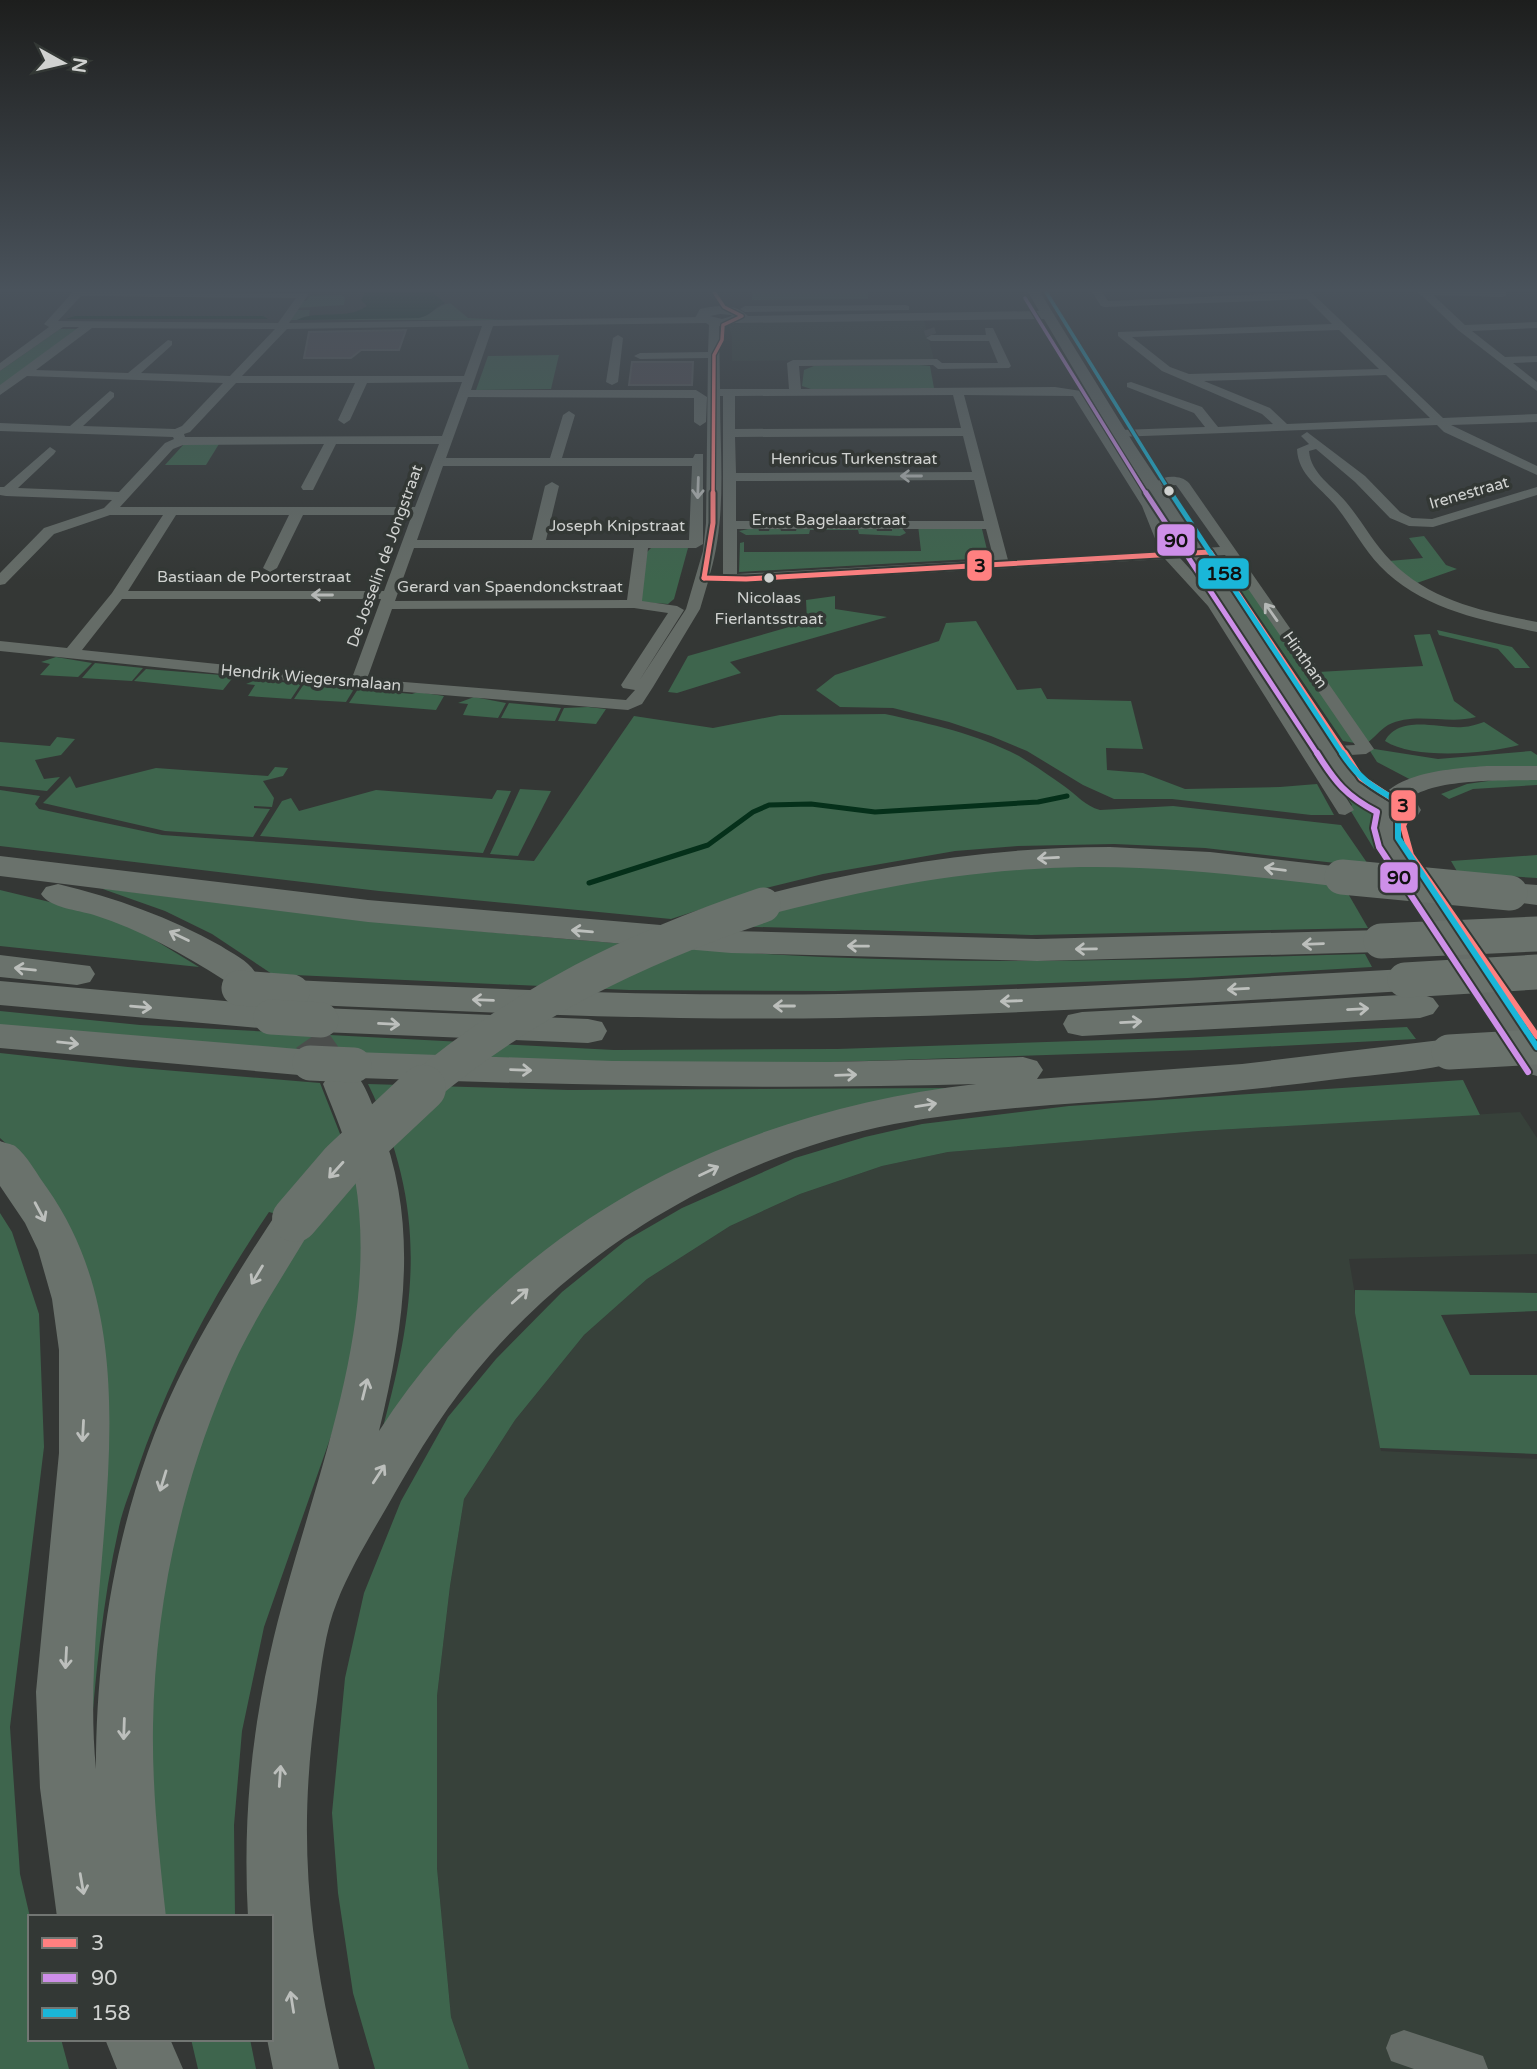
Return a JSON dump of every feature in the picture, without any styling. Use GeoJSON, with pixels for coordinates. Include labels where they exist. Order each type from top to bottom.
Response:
{"type":"FeatureCollection","features":[{"type":"Feature","properties":{"kind":"highway"},"geometry":{"type":"LineString","coordinates":[[135,1915],[125,1834],[125,1700],[129,1646],[150,1521],[183,1421],[211,1357],[262,1267],[295,1219],[331,1174],[389,1115],[447,1065],[504,1024],[551,995],[625,956],[688,930],[763,905],[834,885],[895,874],[961,864],[1042,858],[1153,858],[1523,894]]}},
{"type":"Feature","properties":{"kind":"highway"},"geometry":{"type":"LineString","coordinates":[[0,866],[369,911],[611,934],[731,942],[1037,950],[1537,934]]}},
{"type":"Feature","properties":{"kind":"highway"},"geometry":{"type":"LineString","coordinates":[[0,880],[105,905],[146,920],[189,941],[238,980],[281,1005],[321,1020],[618,1031],[840,1031],[1055,1025],[1412,993],[1537,972]]}},
{"type":"Feature","properties":{"kind":"highway"},"geometry":{"type":"LineString","coordinates":[[0,966],[238,980]]}},
{"type":"Feature","properties":{"kind":"highway"},"geometry":{"type":"LineString","coordinates":[[0,993],[281,1005],[838,1006],[1412,993],[1537,999]]}},
{"type":"Feature","properties":{"kind":"highway"},"geometry":{"type":"LineString","coordinates":[[0,1036],[336,1071],[613,1074],[830,1075],[1537,1047]]}},
{"type":"Feature","properties":{"kind":"highway"},"geometry":{"type":"LineString","coordinates":[[311,1598],[368,1491],[421,1409],[476,1339],[546,1274],[580,1247],[633,1211],[715,1168],[785,1139],[919,1105],[1062,1090],[1212,1080],[1448,1052]]}},
{"type":"Feature","properties":{"kind":"highway"},"geometry":{"type":"LineString","coordinates":[[306,2069],[293,2011],[279,1918],[276,1834],[282,1753],[288,1709],[311,1598],[373,1357],[384,1271],[384,1237],[376,1179],[336,1071]]}},
{"type":"Feature","properties":{"kind":"highway"},"geometry":{"type":"LineString","coordinates":[[0,1156],[35,1202],[60,1249],[80,1318],[86,1389],[65,1660],[65,1757],[74,1838],[88,1915]]}},
{"type":"Feature","properties":{"kind":"highway"},"geometry":{"type":"LineString","coordinates":[[138,2041],[150,2069]]}},
{"type":"Feature","properties":{"kind":"highway"},"geometry":{"type":"LineString","coordinates":[[157,2041],[162,2069]]}},
{"type":"Feature","properties":{"kind":"main road"},"geometry":{"type":"LineString","coordinates":[[1537,773],[1488,774],[1398,805],[1384,827],[1388,842],[1537,1066]]}},
{"type":"Feature","properties":{"kind":"main road"},"geometry":{"type":"LineString","coordinates":[[1398,805],[1411,855],[1537,1036]]}},
{"type":"Feature","properties":{"kind":"street"},"geometry":{"type":"LineString","coordinates":[[109,511],[225,389]]}},
{"type":"Feature","properties":{"kind":"street"},"geometry":{"type":"LineString","coordinates":[[344,420],[359,389]]}},
{"type":"Feature","properties":{"kind":"street","name":"De Josselin de Jongstraat"},"geometry":{"type":"LineString","coordinates":[[358,683],[465,389]]}},
{"type":"Feature","properties":{"kind":"street"},"geometry":{"type":"LineString","coordinates":[[438,463],[699,462],[707,389]]}},
{"type":"Feature","properties":{"kind":"street"},"geometry":{"type":"LineString","coordinates":[[795,389],[795,393]]}},
{"type":"Feature","properties":{"kind":"street"},"geometry":{"type":"LineString","coordinates":[[949,389],[968,432],[1002,564]]}},
{"type":"Feature","properties":{"kind":"street","name":"Hintham"},"geometry":{"type":"LineString","coordinates":[[1094,389],[1213,552],[1366,749],[1326,751]]}},
{"type":"Feature","properties":{"kind":"street"},"geometry":{"type":"LineString","coordinates":[[1141,389],[1198,410],[1205,415],[1215,431]]}},
{"type":"Feature","properties":{"kind":"street"},"geometry":{"type":"LineString","coordinates":[[1211,389],[1266,411],[1318,444]]}},
{"type":"Feature","properties":{"kind":"street"},"geometry":{"type":"LineString","coordinates":[[1405,389],[1448,429],[1537,471]]}},
{"type":"Feature","properties":{"kind":"street"},"geometry":{"type":"LineString","coordinates":[[463,393],[951,393]]}},
{"type":"Feature","properties":{"kind":"street"},"geometry":{"type":"LineString","coordinates":[[729,393],[730,579]]}},
{"type":"Feature","properties":{"kind":"street","name":"Hintham"},"geometry":{"type":"LineString","coordinates":[[951,393],[1077,393],[1149,506],[1168,554],[1214,604],[1353,787],[1398,805]]}},
{"type":"Feature","properties":{"kind":"street"},"geometry":{"type":"LineString","coordinates":[[645,687],[693,609],[704,578],[713,523],[706,394]]}},
{"type":"Feature","properties":{"kind":"street"},"geometry":{"type":"LineString","coordinates":[[72,430],[110,395]]}},
{"type":"Feature","properties":{"kind":"street"},"geometry":{"type":"LineString","coordinates":[[555,463],[569,415]]}},
{"type":"Feature","properties":{"kind":"street"},"geometry":{"type":"LineString","coordinates":[[1126,434],[1537,418]]}},
{"type":"Feature","properties":{"kind":"street"},"geometry":{"type":"LineString","coordinates":[[0,427],[179,437],[446,440]]}},
{"type":"Feature","properties":{"kind":"street"},"geometry":{"type":"LineString","coordinates":[[729,433],[968,432]]}},
{"type":"Feature","properties":{"kind":"street","name":"Hintham"},"geometry":{"type":"LineString","coordinates":[[1126,434],[1171,482],[1213,552],[1326,751],[1345,810]]}},
{"type":"Feature","properties":{"kind":"street"},"geometry":{"type":"LineString","coordinates":[[308,487],[332,440]]}},
{"type":"Feature","properties":{"kind":"street"},"geometry":{"type":"LineString","coordinates":[[1318,444],[1303,449],[1303,459],[1308,469],[1340,502],[1385,563],[1398,576],[1439,601],[1537,627]]}},
{"type":"Feature","properties":{"kind":"street","name":"Irenestraat"},"geometry":{"type":"LineString","coordinates":[[1318,444],[1360,479],[1395,515],[1409,522],[1433,523],[1537,491]]}},
{"type":"Feature","properties":{"kind":"street"},"geometry":{"type":"LineString","coordinates":[[3,491],[50,451]]}},
{"type":"Feature","properties":{"kind":"street","name":"Joseph Knipstraat"},"geometry":{"type":"LineString","coordinates":[[408,544],[696,544],[699,462]]}},
{"type":"Feature","properties":{"kind":"street","name":"Henricus Turkenstraat"},"geometry":{"type":"LineString","coordinates":[[730,477],[979,476]]}},
{"type":"Feature","properties":{"kind":"street","name":"Joseph Knipstraat"},"geometry":{"type":"LineString","coordinates":[[538,544],[552,486]]}},
{"type":"Feature","properties":{"kind":"street"},"geometry":{"type":"LineString","coordinates":[[3,491],[123,496]]}},
{"type":"Feature","properties":{"kind":"street"},"geometry":{"type":"LineString","coordinates":[[0,582],[55,527],[109,511],[420,511]]}},
{"type":"Feature","properties":{"kind":"street"},"geometry":{"type":"LineString","coordinates":[[70,654],[118,595],[172,511]]}},
{"type":"Feature","properties":{"kind":"street"},"geometry":{"type":"LineString","coordinates":[[270,568],[298,511]]}},
{"type":"Feature","properties":{"kind":"street","name":"Ernst Bagelaarstraat"},"geometry":{"type":"LineString","coordinates":[[731,532],[914,538],[912,524],[992,525]]}},
{"type":"Feature","properties":{"kind":"street"},"geometry":{"type":"LineString","coordinates":[[634,604],[641,544]]}},
{"type":"Feature","properties":{"kind":"street"},"geometry":{"type":"LineString","coordinates":[[704,578],[730,579],[1213,552]]}},
{"type":"Feature","properties":{"kind":"street"},"geometry":{"type":"LineString","coordinates":[[0,556],[24,557]]}},
{"type":"Feature","properties":{"kind":"street","name":"Bastiaan de Poorterstraat"},"geometry":{"type":"LineString","coordinates":[[118,595],[388,600]]}},
{"type":"Feature","properties":{"kind":"street","name":"Gerard van Spaendonckstraat"},"geometry":{"type":"LineString","coordinates":[[388,600],[634,604],[677,610],[629,685],[645,687]]}},
{"type":"Feature","properties":{"kind":"street","name":"Hendrik Wiegersmalaan"},"geometry":{"type":"LineString","coordinates":[[0,646],[358,683],[622,706],[636,701],[645,687]]}},
{"type":"Feature","properties":{"kind":"street"},"geometry":{"type":"LineString","coordinates":[[1404,2048],[1452,2066]]}},
{"type":"Feature","properties":{"kind":"shaded area"},"geometry":{"type":"Polygon","coordinates":[[[477,389],[551,389],[551,389],[477,389]]]}},
{"type":"Feature","properties":{"kind":"shaded area"},"geometry":{"type":"Polygon","coordinates":[[[184,444],[219,444],[206,465],[165,465],[184,444]]]}},
{"type":"Feature","properties":{"kind":"shaded area"},"geometry":{"type":"Polygon","coordinates":[[[918,525],[981,525],[989,558],[739,572],[740,543],[744,542],[744,552],[921,551],[918,525]]]}},
{"type":"Feature","properties":{"kind":"shaded area"},"geometry":{"type":"Polygon","coordinates":[[[758,527],[759,531],[769,531],[770,527],[780,527],[781,531],[796,531],[797,527],[876,527],[877,531],[892,531],[892,527],[901,527],[906,533],[900,536],[859,534],[858,530],[810,530],[809,534],[746,535],[739,531],[758,527]]]}},
{"type":"Feature","properties":{"kind":"shaded area"},"geometry":{"type":"Polygon","coordinates":[[[1424,536],[1446,565],[1457,569],[1414,584],[1389,561],[1423,558],[1409,538],[1424,536]]]}},
{"type":"Feature","properties":{"kind":"shaded area"},"geometry":{"type":"Polygon","coordinates":[[[651,548],[688,548],[674,599],[668,604],[641,602],[646,553],[651,548]]]}},
{"type":"Feature","properties":{"kind":"shaded area"},"geometry":{"type":"Polygon","coordinates":[[[1225,567],[1235,567],[1355,743],[1343,741],[1225,567]]]}},
{"type":"Feature","properties":{"kind":"shaded area"},"geometry":{"type":"Polygon","coordinates":[[[835,596],[835,609],[887,617],[730,662],[741,673],[677,693],[668,692],[688,656],[803,623],[807,620],[806,600],[835,596]]]}},
{"type":"Feature","properties":{"kind":"shaded area"},"geometry":{"type":"Polygon","coordinates":[[[976,621],[1017,690],[1041,688],[1047,699],[1131,701],[1143,749],[1106,748],[1107,770],[1143,773],[1185,789],[1317,784],[1334,815],[1311,815],[1172,799],[1114,799],[1083,785],[1027,751],[991,736],[893,708],[840,707],[816,690],[835,675],[939,641],[946,623],[976,621]]]}},
{"type":"Feature","properties":{"kind":"shaded area"},"geometry":{"type":"Polygon","coordinates":[[[1437,630],[1512,647],[1530,668],[1515,668],[1498,649],[1439,635],[1437,630]]]}},
{"type":"Feature","properties":{"kind":"shaded area"},"geometry":{"type":"Polygon","coordinates":[[[1430,634],[1454,701],[1476,717],[1398,721],[1385,727],[1367,743],[1318,672],[1423,666],[1414,635],[1430,634]]]}},
{"type":"Feature","properties":{"kind":"shaded area"},"geometry":{"type":"Polygon","coordinates":[[[56,657],[92,663],[78,677],[40,675],[50,664],[41,662],[56,657]]]}},
{"type":"Feature","properties":{"kind":"shaded area"},"geometry":{"type":"Polygon","coordinates":[[[95,663],[143,668],[132,681],[82,678],[95,663]]]}},
{"type":"Feature","properties":{"kind":"shaded area"},"geometry":{"type":"Polygon","coordinates":[[[146,669],[234,676],[223,690],[134,681],[146,669]]]}},
{"type":"Feature","properties":{"kind":"shaded area"},"geometry":{"type":"Polygon","coordinates":[[[261,678],[301,684],[291,699],[248,696],[255,685],[246,684],[261,678]]]}},
{"type":"Feature","properties":{"kind":"shaded area"},"geometry":{"type":"Polygon","coordinates":[[[304,684],[354,689],[346,702],[294,699],[304,684]]]}},
{"type":"Feature","properties":{"kind":"shaded area"},"geometry":{"type":"Polygon","coordinates":[[[358,689],[444,696],[436,710],[349,703],[358,689]]]}},
{"type":"Feature","properties":{"kind":"shaded area"},"geometry":{"type":"Polygon","coordinates":[[[474,697],[506,703],[498,718],[463,715],[468,704],[458,703],[474,697]]]}},
{"type":"Feature","properties":{"kind":"shaded area"},"geometry":{"type":"Polygon","coordinates":[[[509,703],[561,708],[555,721],[501,718],[509,703]]]}},
{"type":"Feature","properties":{"kind":"shaded area"},"geometry":{"type":"Polygon","coordinates":[[[564,708],[606,709],[596,724],[558,721],[564,708]]]}},
{"type":"Feature","properties":{"kind":"shaded area"},"geometry":{"type":"Polygon","coordinates":[[[885,714],[954,730],[1003,748],[1030,763],[1085,803],[1100,810],[1173,806],[1341,825],[1370,867],[1205,848],[1114,844],[1018,846],[955,851],[823,874],[766,888],[671,919],[379,891],[0,846],[0,790],[40,796],[35,804],[39,809],[162,835],[534,861],[634,716],[713,728],[780,715],[885,714]]]}},
{"type":"Feature","properties":{"kind":"shaded area"},"geometry":{"type":"Polygon","coordinates":[[[1484,722],[1519,745],[1450,754],[1414,751],[1385,741],[1392,733],[1410,725],[1463,727],[1484,722]]]}},
{"type":"Feature","properties":{"kind":"shaded area"},"geometry":{"type":"Polygon","coordinates":[[[57,737],[75,739],[61,755],[35,760],[44,779],[60,777],[47,791],[0,786],[0,742],[50,746],[57,737]]]}},
{"type":"Feature","properties":{"kind":"shaded area"},"geometry":{"type":"Polygon","coordinates":[[[1368,748],[1438,759],[1531,751],[1537,755],[1537,767],[1415,782],[1377,762],[1368,748]]]}},
{"type":"Feature","properties":{"kind":"shaded area"},"geometry":{"type":"Polygon","coordinates":[[[1325,758],[1377,809],[1383,853],[1374,849],[1349,808],[1352,805],[1327,765],[1319,760],[1325,758]]]}},
{"type":"Feature","properties":{"kind":"shaded area"},"geometry":{"type":"Polygon","coordinates":[[[275,767],[288,768],[283,776],[263,781],[274,798],[272,807],[254,806],[270,809],[253,837],[165,831],[43,803],[70,776],[76,788],[156,768],[268,776],[275,767]]]}},
{"type":"Feature","properties":{"kind":"shaded area"},"geometry":{"type":"Polygon","coordinates":[[[1495,780],[1537,780],[1537,785],[1473,789],[1449,799],[1441,794],[1467,784],[1495,780]]]}},
{"type":"Feature","properties":{"kind":"shaded area"},"geometry":{"type":"Polygon","coordinates":[[[520,789],[551,791],[518,856],[490,854],[520,789]]]}},
{"type":"Feature","properties":{"kind":"shaded area"},"geometry":{"type":"Polygon","coordinates":[[[376,790],[492,799],[497,790],[511,791],[483,853],[260,836],[282,801],[291,798],[299,811],[376,790]]]}},
{"type":"Feature","properties":{"kind":"shaded area"},"geometry":{"type":"Polygon","coordinates":[[[1537,855],[1537,878],[1458,873],[1451,861],[1537,855]]]}},
{"type":"Feature","properties":{"kind":"shaded area"},"geometry":{"type":"Polygon","coordinates":[[[1154,864],[1343,885],[1368,928],[1031,935],[724,926],[783,906],[963,870],[1154,864]]]}},
{"type":"Feature","properties":{"kind":"shaded area"},"geometry":{"type":"Polygon","coordinates":[[[100,888],[461,929],[732,952],[823,957],[1027,961],[1365,954],[1372,967],[1188,978],[835,991],[629,990],[272,974],[212,934],[165,911],[100,888]]]}},
{"type":"Feature","properties":{"kind":"shaded area"},"geometry":{"type":"Polygon","coordinates":[[[0,890],[87,911],[135,928],[199,967],[0,946],[0,890]]]}},
{"type":"Feature","properties":{"kind":"shaded area"},"geometry":{"type":"Polygon","coordinates":[[[0,1011],[140,1025],[614,1050],[837,1049],[1407,1027],[1416,1039],[1201,1050],[834,1062],[613,1062],[335,1054],[0,1025],[0,1011]]]}},
{"type":"Feature","properties":{"kind":"shaded area"},"geometry":{"type":"Polygon","coordinates":[[[0,1053],[320,1083],[359,1182],[365,1233],[351,1379],[264,1627],[242,1731],[234,1825],[235,1915],[163,1915],[147,1776],[150,1646],[197,1423],[295,1219],[269,1212],[211,1305],[178,1370],[149,1437],[123,1513],[113,1556],[100,1642],[89,1759],[105,1384],[12,1149],[0,1138],[0,1053]]]}},
{"type":"Feature","properties":{"kind":"shaded area"},"geometry":{"type":"Polygon","coordinates":[[[1463,1080],[1480,1115],[1199,1131],[948,1152],[882,1166],[800,1194],[730,1226],[647,1279],[584,1335],[515,1420],[464,1499],[450,1586],[437,1696],[437,1868],[451,2017],[469,2069],[375,2069],[353,1993],[338,1893],[332,1813],[345,1678],[364,1593],[401,1501],[448,1417],[496,1359],[562,1292],[625,1241],[682,1208],[795,1158],[865,1137],[922,1124],[1069,1106],[1463,1080]]]}},
{"type":"Feature","properties":{"kind":"shaded area"},"geometry":{"type":"Polygon","coordinates":[[[368,1084],[569,1090],[945,1088],[946,1092],[659,1181],[376,1453],[400,1357],[411,1267],[409,1223],[402,1178],[389,1132],[368,1084]]]}},
{"type":"Feature","properties":{"kind":"shaded area"},"geometry":{"type":"Polygon","coordinates":[[[1520,1112],[1537,1138],[1537,1254],[1349,1259],[1381,1451],[1537,1459],[1537,2069],[469,2069],[451,2017],[437,1868],[437,1696],[450,1586],[464,1499],[515,1420],[584,1335],[647,1279],[730,1226],[800,1194],[882,1166],[948,1152],[1199,1131],[1520,1112]]]}},
{"type":"Feature","properties":{"kind":"shaded area"},"geometry":{"type":"Polygon","coordinates":[[[0,1213],[12,1232],[39,1314],[44,1447],[10,1727],[20,1874],[30,1915],[28,2041],[62,2041],[69,2069],[0,2069],[0,1213]]]}},
{"type":"Feature","properties":{"kind":"shaded area"},"geometry":{"type":"Polygon","coordinates":[[[1355,1290],[1537,1293],[1537,1311],[1441,1315],[1470,1375],[1537,1375],[1537,1454],[1380,1448],[1355,1313],[1355,1290]]]}},
{"type":"Feature","properties":{"kind":"shaded area"},"geometry":{"type":"Polygon","coordinates":[[[191,2041],[250,2041],[256,2069],[198,2069],[191,2041]]]}},
{"type":"Feature","properties":{"kind":"waterway"},"geometry":{"type":"LineString","coordinates":[[589,883],[708,845],[753,812],[769,805],[811,804],[875,812],[1038,802],[1067,796]]}},
{"type":"Feature","properties":{"kind":"tunnel"},"geometry":{"type":"LineString","coordinates":[[276,998],[293,1013],[343,1084]]}},
{"type":"Feature","properties":{"kind":"transit line","name":"3"},"geometry":{"type":"LineString","coordinates":[[704,578],[713,523],[714,389]]}},
{"type":"Feature","properties":{"kind":"transit line","name":"90"},"geometry":{"type":"LineString","coordinates":[[1080,389],[1117,450],[1338,786],[1355,801],[1377,812],[1374,828],[1379,847],[1528,1072]]}},
{"type":"Feature","properties":{"kind":"transit line","name":"158"},"geometry":{"type":"LineString","coordinates":[[1104,389],[1355,773],[1367,784],[1398,801],[1398,838],[1537,1047]]}},
{"type":"Feature","properties":{"kind":"transit line","name":"3"},"geometry":{"type":"LineString","coordinates":[[704,578],[746,579],[1210,552],[1361,778],[1410,810],[1403,826],[1411,855],[1537,1036]]}},
{"type":"Feature","properties":{"kind":"place","name":"Nicolaas Fierlantsstraat"},"geometry":{"type":"Point","coordinates":[769,578]}}]}
